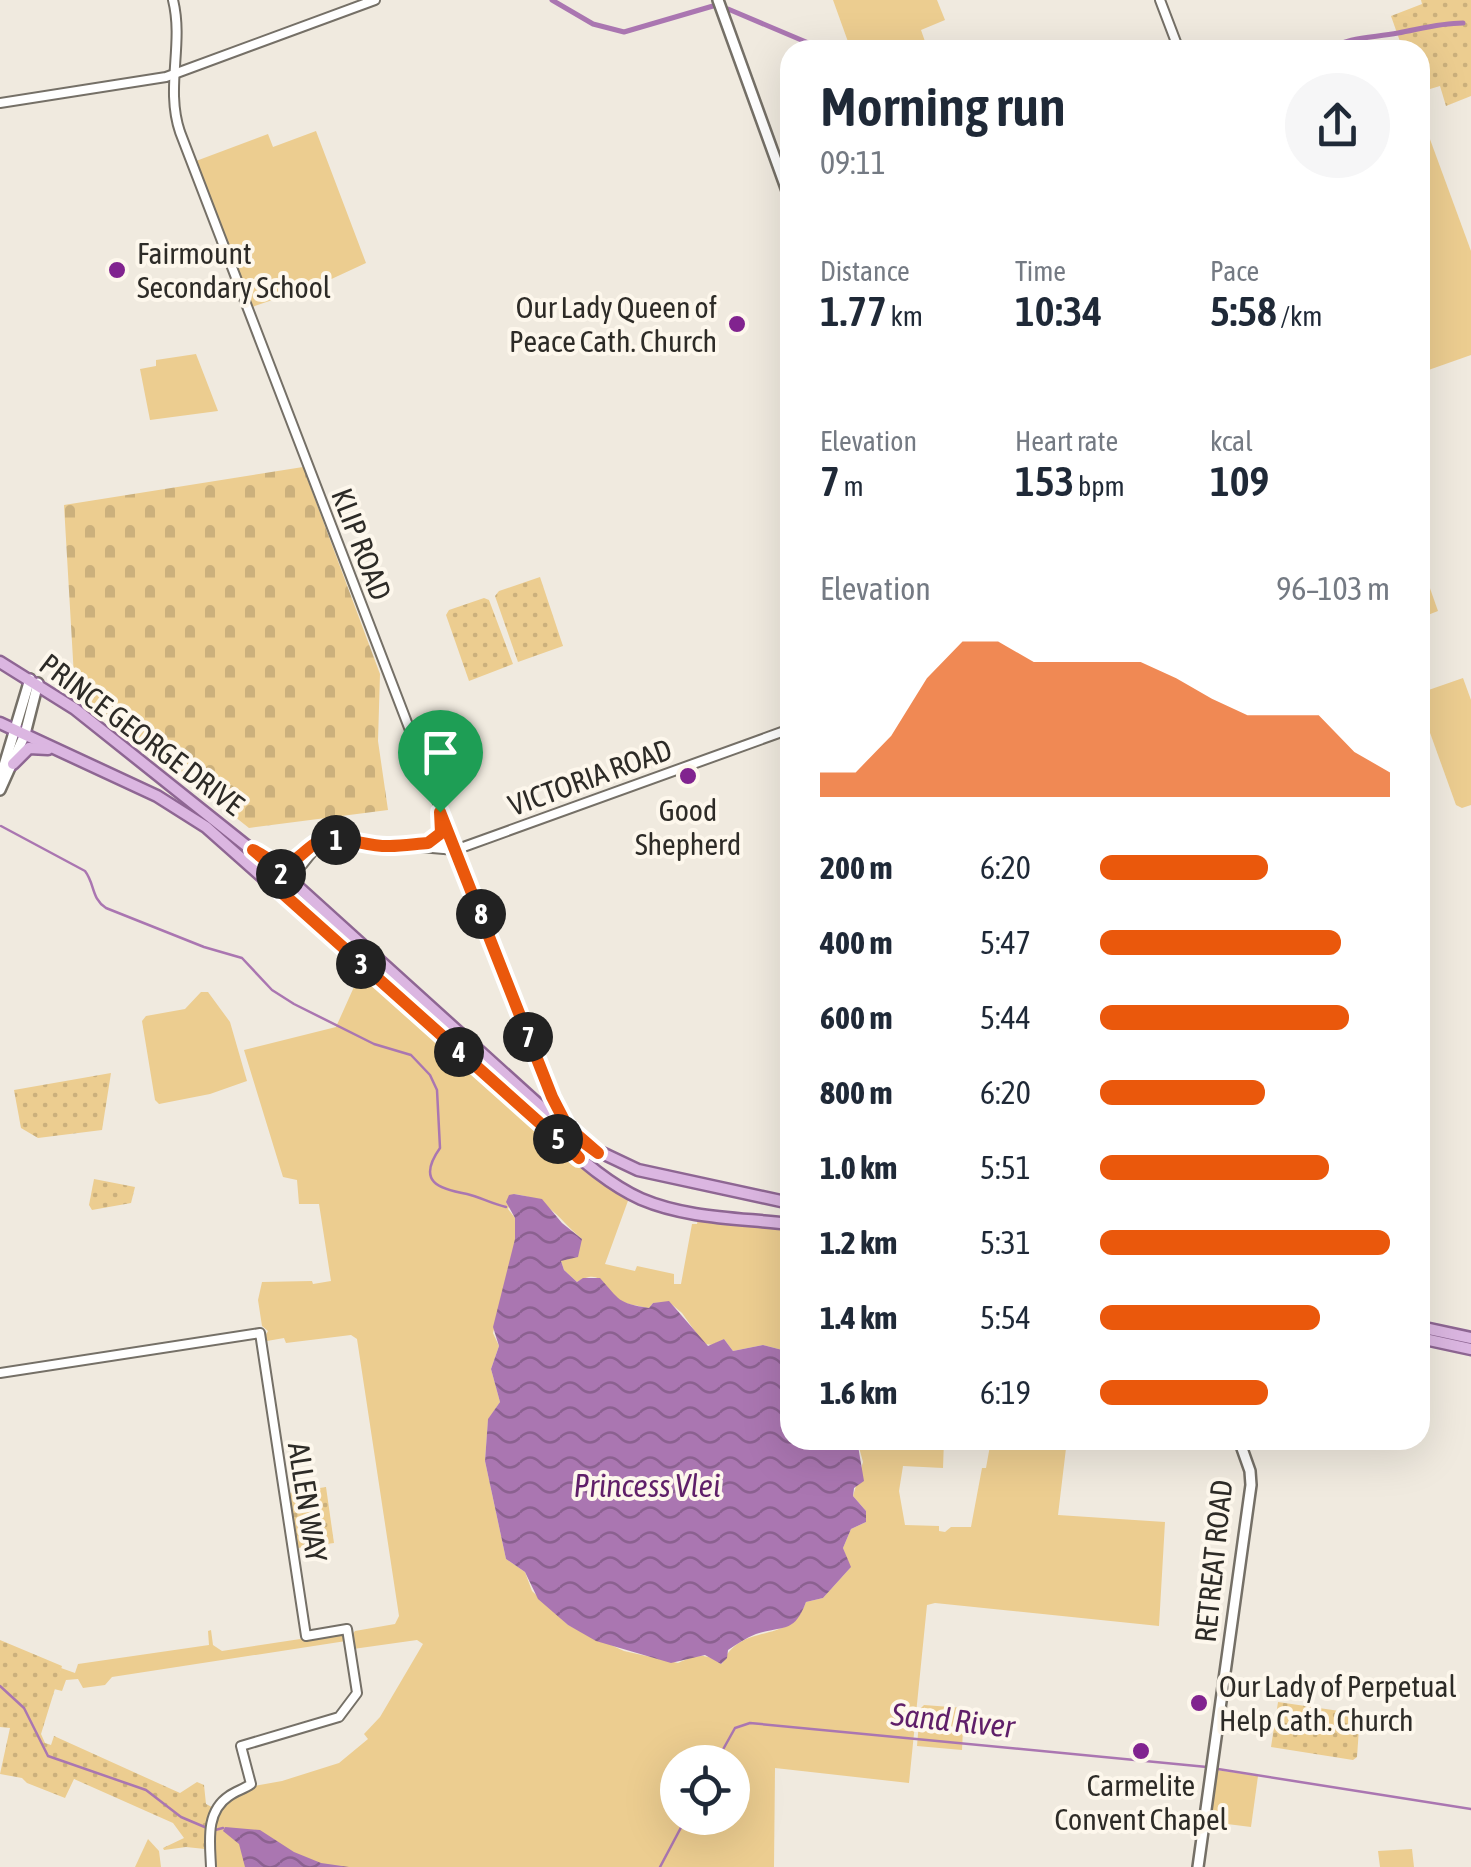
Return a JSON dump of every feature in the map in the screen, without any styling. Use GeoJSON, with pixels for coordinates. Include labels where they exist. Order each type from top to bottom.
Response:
{"type":"FeatureCollection","features":[{"type":"Feature","properties":{"kind":"main road"},"geometry":{"type":"LineString","coordinates":[[718,0],[780,172]]}},
{"type":"Feature","properties":{"kind":"main road","name":"PRINCE GEORGE DRIVE"},"geometry":{"type":"LineString","coordinates":[[0,662],[87,718],[253,850],[556,1122],[598,1153],[648,1173],[780,1201]]}},
{"type":"Feature","properties":{"kind":"main road"},"geometry":{"type":"LineString","coordinates":[[0,790],[13,764],[34,681]]}},
{"type":"Feature","properties":{"kind":"main road","name":"PRINCE GEORGE DRIVE"},"geometry":{"type":"LineString","coordinates":[[0,723],[184,812],[215,833],[579,1158],[623,1190],[664,1207],[780,1223]]}},
{"type":"Feature","properties":{"kind":"main road"},"geometry":{"type":"LineString","coordinates":[[0,779],[20,732]]}},
{"type":"Feature","properties":{"kind":"main road"},"geometry":{"type":"LineString","coordinates":[[13,764],[30,748],[59,751]]}},
{"type":"Feature","properties":{"kind":"main road"},"geometry":{"type":"LineString","coordinates":[[253,850],[286,864],[312,845]]}},
{"type":"Feature","properties":{"kind":"main road"},"geometry":{"type":"LineString","coordinates":[[556,1122],[562,1138],[579,1158]]}},
{"type":"Feature","properties":{"kind":"main road"},"geometry":{"type":"LineString","coordinates":[[1430,1329],[1471,1338]]}},
{"type":"Feature","properties":{"kind":"main road"},"geometry":{"type":"LineString","coordinates":[[1430,1340],[1471,1350]]}},
{"type":"Feature","properties":{"kind":"main road","name":"RETREAT ROAD"},"geometry":{"type":"LineString","coordinates":[[1198,1867],[1252,1486],[1243,1450]]}},
{"type":"Feature","properties":{"kind":"street","name":"KLIP ROAD"},"geometry":{"type":"LineString","coordinates":[[173,0],[178,24],[174,108],[180,132],[552,1097],[567,1126],[598,1153]]}},
{"type":"Feature","properties":{"kind":"street"},"geometry":{"type":"LineString","coordinates":[[0,103],[174,74],[375,0]]}},
{"type":"Feature","properties":{"kind":"street"},"geometry":{"type":"LineString","coordinates":[[1160,0],[1175,40]]}},
{"type":"Feature","properties":{"kind":"street","name":"VICTORIA ROAD"},"geometry":{"type":"LineString","coordinates":[[312,845],[327,839],[455,850],[780,732]]}},
{"type":"Feature","properties":{"kind":"street"},"geometry":{"type":"LineString","coordinates":[[393,846],[435,840],[442,830],[440,812]]}},
{"type":"Feature","properties":{"kind":"street"},"geometry":{"type":"LineString","coordinates":[[278,889],[314,850],[344,842]]}},
{"type":"Feature","properties":{"kind":"street"},"geometry":{"type":"LineString","coordinates":[[287,879],[312,845]]}},
{"type":"Feature","properties":{"kind":"street","name":"KLIP ROAD"},"geometry":{"type":"LineString","coordinates":[[552,1097],[556,1122]]}},
{"type":"Feature","properties":{"kind":"street","name":"ALLEN WAY"},"geometry":{"type":"LineString","coordinates":[[0,1373],[260,1334],[306,1636],[348,1629],[357,1693],[343,1714],[241,1746],[251,1780],[248,1787],[224,1800],[210,1829],[211,1867]]}},
{"type":"Feature","properties":{"kind":"green space"},"geometry":{"type":"Polygon","coordinates":[[[833,0],[937,0],[945,20],[921,30],[924,40],[847,40],[833,0]]]}},
{"type":"Feature","properties":{"kind":"green space"},"geometry":{"type":"Polygon","coordinates":[[[1421,0],[1471,0],[1471,96],[1446,106],[1440,86],[1430,89],[1430,40],[1399,40],[1391,16],[1422,4],[1421,0]]]}},
{"type":"Feature","properties":{"kind":"green space"},"geometry":{"type":"Polygon","coordinates":[[[316,131],[366,263],[252,307],[196,161],[268,134],[273,147],[316,131]]]}},
{"type":"Feature","properties":{"kind":"green space"},"geometry":{"type":"Polygon","coordinates":[[[1430,139],[1471,251],[1471,355],[1430,369],[1430,139]]]}},
{"type":"Feature","properties":{"kind":"green space"},"geometry":{"type":"Polygon","coordinates":[[[196,354],[218,411],[150,420],[140,369],[156,366],[156,360],[196,354]]]}},
{"type":"Feature","properties":{"kind":"green space"},"geometry":{"type":"Polygon","coordinates":[[[303,467],[380,674],[378,741],[388,810],[249,828],[92,703],[75,694],[64,505],[303,467]]]}},
{"type":"Feature","properties":{"kind":"green space"},"geometry":{"type":"Polygon","coordinates":[[[540,577],[563,646],[518,662],[495,596],[499,591],[540,577]]]}},
{"type":"Feature","properties":{"kind":"green space"},"geometry":{"type":"Polygon","coordinates":[[[1430,588],[1438,611],[1430,614],[1430,588]]]}},
{"type":"Feature","properties":{"kind":"green space"},"geometry":{"type":"Polygon","coordinates":[[[484,598],[489,600],[513,664],[469,681],[446,615],[449,610],[484,598]]]}},
{"type":"Feature","properties":{"kind":"green space"},"geometry":{"type":"Polygon","coordinates":[[[1463,678],[1471,700],[1471,805],[1462,808],[1456,805],[1430,733],[1430,690],[1463,678]]]}},
{"type":"Feature","properties":{"kind":"green space"},"geometry":{"type":"Polygon","coordinates":[[[362,969],[589,1173],[629,1198],[605,1264],[674,1274],[674,1284],[681,1284],[692,1224],[697,1224],[698,1218],[780,1227],[780,1349],[763,1345],[733,1351],[724,1339],[713,1345],[704,1344],[669,1302],[653,1303],[649,1308],[632,1305],[616,1299],[597,1278],[577,1282],[564,1270],[561,1261],[582,1239],[544,1204],[514,1194],[508,1209],[515,1218],[515,1250],[493,1333],[499,1346],[491,1369],[500,1402],[488,1420],[485,1461],[506,1559],[525,1572],[532,1591],[568,1625],[624,1651],[678,1663],[705,1656],[722,1664],[740,1642],[789,1624],[799,1616],[806,1602],[823,1598],[850,1568],[843,1548],[851,1529],[866,1522],[866,1511],[853,1496],[863,1462],[860,1450],[944,1450],[943,1468],[903,1466],[899,1491],[905,1525],[939,1526],[939,1531],[945,1532],[951,1527],[971,1527],[989,1450],[1066,1450],[1058,1515],[1165,1522],[1159,1626],[927,1605],[909,1783],[775,1768],[774,1867],[211,1867],[210,1845],[217,1808],[249,1787],[339,1763],[368,1739],[364,1734],[380,1717],[423,1644],[417,1640],[353,1649],[351,1636],[355,1631],[395,1624],[399,1616],[357,1339],[351,1335],[286,1343],[284,1338],[263,1339],[268,1331],[262,1326],[258,1300],[262,1282],[331,1281],[319,1204],[299,1204],[297,1180],[283,1177],[244,1050],[336,1027],[362,969]]]}},
{"type":"Feature","properties":{"kind":"green space"},"geometry":{"type":"Polygon","coordinates":[[[201,992],[208,992],[230,1022],[247,1081],[210,1094],[159,1104],[155,1100],[142,1021],[146,1016],[185,1009],[201,992]]]}},
{"type":"Feature","properties":{"kind":"green space"},"geometry":{"type":"Polygon","coordinates":[[[111,1073],[102,1130],[38,1138],[21,1128],[14,1090],[111,1073]]]}},
{"type":"Feature","properties":{"kind":"green space"},"geometry":{"type":"Polygon","coordinates":[[[94,1179],[135,1187],[131,1203],[92,1210],[89,1205],[94,1179]]]}},
{"type":"Feature","properties":{"kind":"green space"},"geometry":{"type":"Polygon","coordinates":[[[326,1487],[334,1543],[298,1548],[289,1493],[326,1487]]]}},
{"type":"Feature","properties":{"kind":"green space"},"geometry":{"type":"Polygon","coordinates":[[[211,1630],[213,1645],[222,1651],[340,1633],[346,1641],[112,1677],[105,1685],[83,1688],[78,1679],[66,1680],[62,1691],[54,1689],[61,1668],[75,1673],[78,1664],[209,1645],[211,1630]]]}},
{"type":"Feature","properties":{"kind":"green space"},"geometry":{"type":"Polygon","coordinates":[[[0,1640],[62,1666],[41,1734],[45,1743],[51,1745],[54,1736],[180,1793],[197,1782],[204,1785],[206,1804],[212,1807],[205,1849],[164,1850],[184,1838],[173,1823],[74,1779],[65,1798],[22,1778],[0,1774],[10,1728],[0,1727],[0,1640]]]}},
{"type":"Feature","properties":{"kind":"green space"},"geometry":{"type":"Polygon","coordinates":[[[1278,1702],[1360,1714],[1357,1757],[1353,1760],[1271,1747],[1278,1702]]]}},
{"type":"Feature","properties":{"kind":"green space"},"geometry":{"type":"Polygon","coordinates":[[[924,1705],[964,1708],[962,1750],[917,1746],[920,1709],[924,1705]]]}},
{"type":"Feature","properties":{"kind":"green space"},"geometry":{"type":"Polygon","coordinates":[[[1217,1770],[1258,1776],[1251,1827],[1211,1822],[1217,1770]]]}},
{"type":"Feature","properties":{"kind":"green space"},"geometry":{"type":"Polygon","coordinates":[[[148,1839],[159,1851],[161,1867],[135,1867],[148,1839]]]}},
{"type":"Feature","properties":{"kind":"green space"},"geometry":{"type":"Polygon","coordinates":[[[1412,1849],[1414,1867],[1380,1867],[1378,1851],[1412,1849]]]}},
{"type":"Feature","properties":{"kind":"water","name":"Princess Vlei"},"geometry":{"type":"Polygon","coordinates":[[[509,1195],[542,1199],[582,1239],[578,1257],[561,1261],[564,1270],[577,1282],[600,1278],[620,1299],[639,1306],[649,1308],[653,1303],[669,1301],[708,1346],[724,1339],[733,1351],[763,1345],[780,1349],[780,1450],[859,1450],[864,1481],[854,1488],[853,1496],[866,1511],[866,1522],[851,1529],[843,1548],[851,1567],[823,1598],[806,1602],[792,1624],[745,1639],[728,1650],[721,1664],[705,1655],[671,1663],[596,1641],[568,1625],[538,1599],[525,1572],[506,1559],[485,1461],[488,1419],[500,1402],[491,1369],[499,1346],[493,1327],[515,1239],[515,1218],[506,1202],[509,1195]]]}},
{"type":"Feature","properties":{"kind":"water"},"geometry":{"type":"Polygon","coordinates":[[[225,1827],[260,1830],[294,1852],[321,1863],[349,1867],[245,1867],[239,1844],[223,1831],[225,1827]]]}},
{"type":"Feature","properties":{"kind":"waterway"},"geometry":{"type":"LineString","coordinates":[[552,0],[593,24],[624,32],[713,6]]}},
{"type":"Feature","properties":{"kind":"waterway"},"geometry":{"type":"LineString","coordinates":[[728,9],[801,40]]}},
{"type":"Feature","properties":{"kind":"waterway"},"geometry":{"type":"LineString","coordinates":[[1353,40],[1463,23]]}},
{"type":"Feature","properties":{"kind":"waterway"},"geometry":{"type":"LineString","coordinates":[[1,826],[85,871],[98,900],[106,908],[242,958],[272,990],[294,1004],[374,1044],[411,1055],[430,1075],[437,1090],[440,1148],[430,1169],[434,1182],[506,1207]]}},
{"type":"Feature","properties":{"kind":"waterway"},"geometry":{"type":"LineString","coordinates":[[0,1686],[24,1708],[48,1756],[146,1790],[181,1817],[207,1828]]}},
{"type":"Feature","properties":{"kind":"waterway","name":"Sand River"},"geometry":{"type":"LineString","coordinates":[[726,1745],[735,1728],[750,1723],[1207,1767]]}},
{"type":"Feature","properties":{"kind":"waterway","name":"Sand River"},"geometry":{"type":"LineString","coordinates":[[1218,1769],[1471,1809]]}},
{"type":"Feature","properties":{"kind":"waterway"},"geometry":{"type":"LineString","coordinates":[[215,1830],[223,1828]]}},
{"type":"Feature","properties":{"kind":"waterway","name":"Sand River"},"geometry":{"type":"LineString","coordinates":[[660,1867],[677,1835]]}},
{"type":"Feature","properties":{"kind":"place","name":"Fairmount Secondary School"},"geometry":{"type":"Point","coordinates":[117,270]}},
{"type":"Feature","properties":{"kind":"place","name":"Our Lady Queen of Peace Cath. Church"},"geometry":{"type":"Point","coordinates":[737,324]}},
{"type":"Feature","properties":{"kind":"place","name":"Good Shepherd"},"geometry":{"type":"Point","coordinates":[688,776]}},
{"type":"Feature","properties":{"kind":"place","name":"Our Lady of Perpetual Help Cath. Church"},"geometry":{"type":"Point","coordinates":[1199,1703]}},
{"type":"Feature","properties":{"kind":"place","name":"Carmelite Convent Chapel"},"geometry":{"type":"Point","coordinates":[1141,1751]}},
{"type":"Feature","properties":{"kind":"route"},"geometry":{"type":"LineString","coordinates":[[440,812],[552,1097],[567,1126],[598,1153],[556,1122],[562,1138],[579,1158],[280,891],[289,880],[253,850],[286,864],[309,846],[327,839],[393,846],[428,843],[441,833],[440,812]]}}]}
